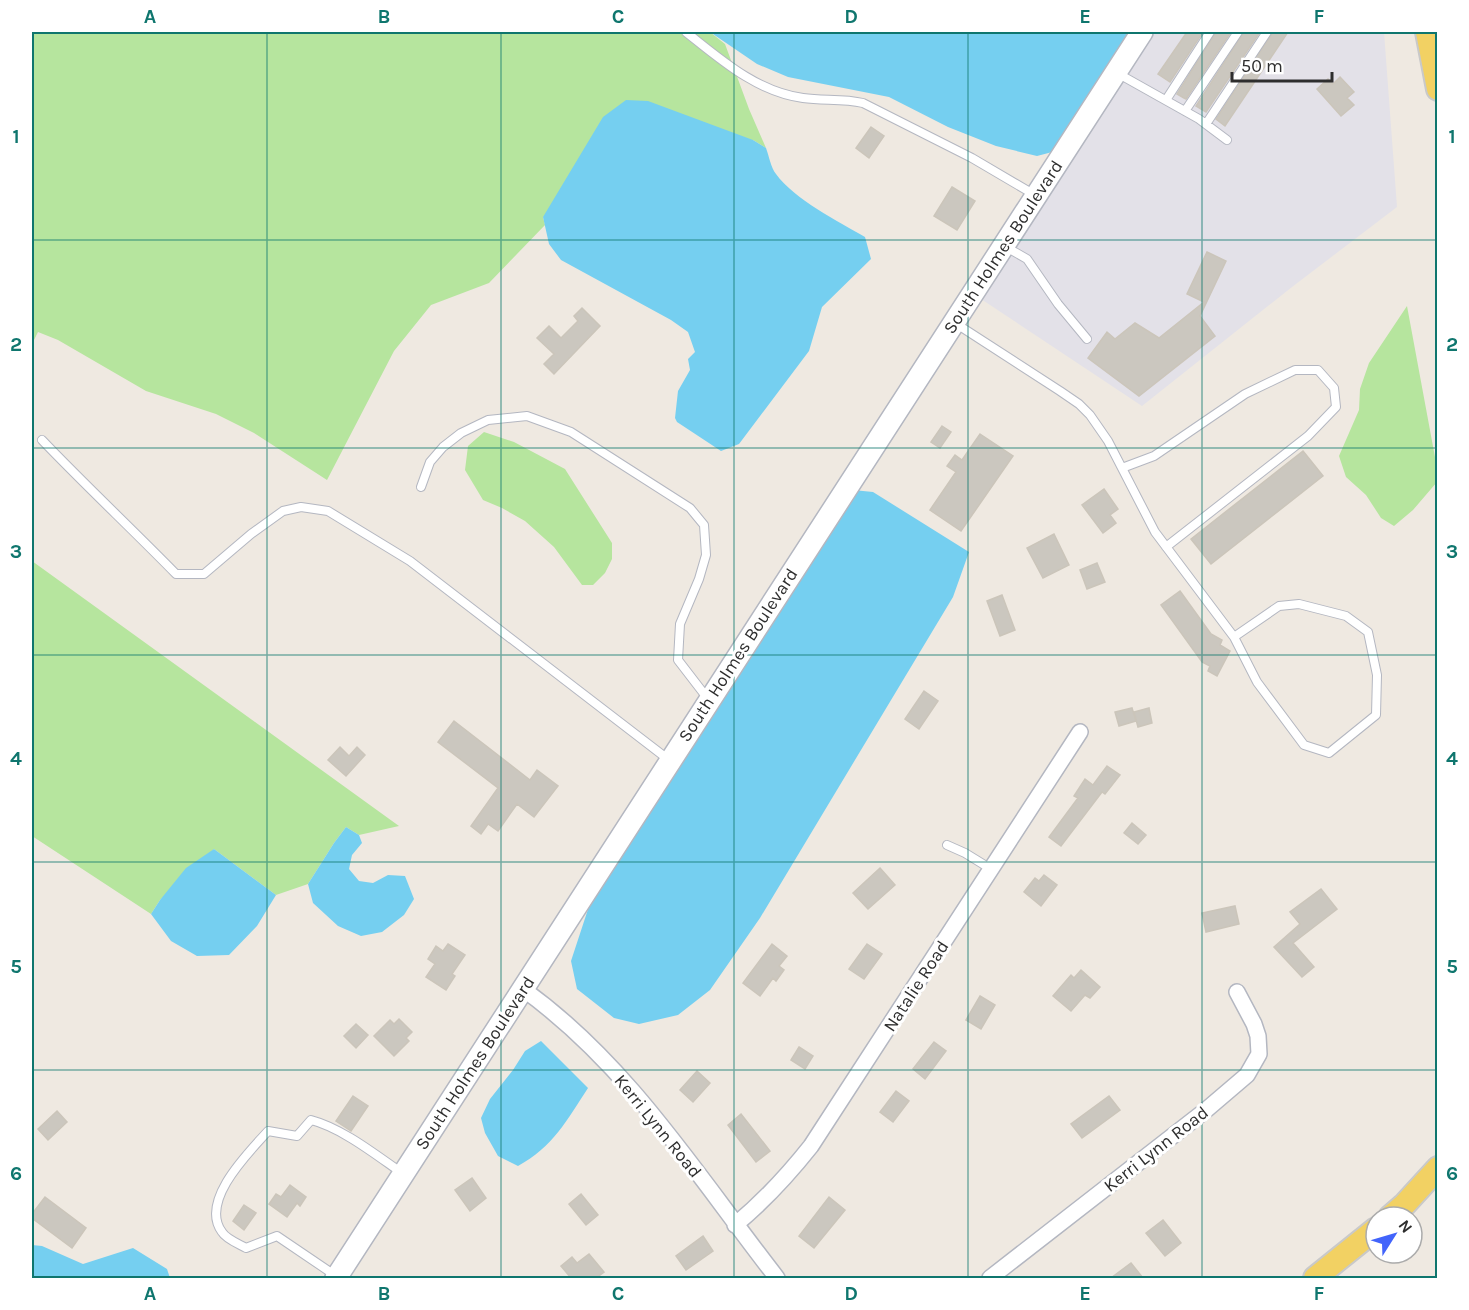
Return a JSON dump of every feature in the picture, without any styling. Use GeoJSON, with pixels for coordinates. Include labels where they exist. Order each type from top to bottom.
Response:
{"type":"FeatureCollection","features":[{"type":"Feature","properties":{"kind":"main road","name":"South Holmes Boulevard"},"geometry":{"type":"LineString","coordinates":[[337,1278],[1142,32]]}},
{"type":"Feature","properties":{"kind":"main road"},"geometry":{"type":"LineString","coordinates":[[1427,32],[1437,89]]}},
{"type":"Feature","properties":{"kind":"main road"},"geometry":{"type":"LineString","coordinates":[[1404,1205],[1437,1168]]}},
{"type":"Feature","properties":{"kind":"main road"},"geometry":{"type":"LineString","coordinates":[[1315,1278],[1364,1239]]}},
{"type":"Feature","properties":{"kind":"street","name":"Natalie Road"},"geometry":{"type":"LineString","coordinates":[[735,1225],[765,1200],[812,1146],[1080,732]]}},
{"type":"Feature","properties":{"kind":"street","name":"Kerri Lynn Road"},"geometry":{"type":"LineString","coordinates":[[523,989],[555,1012],[633,1090],[664,1127],[735,1225],[777,1278]]}},
{"type":"Feature","properties":{"kind":"street","name":"Kerri Lynn Road"},"geometry":{"type":"LineString","coordinates":[[990,1278],[1247,1076],[1259,1054],[1258,1036],[1237,992]]}},
{"type":"Feature","properties":{"kind":"lane"},"geometry":{"type":"LineString","coordinates":[[686,32],[718,57],[764,87],[803,98],[863,102],[963,153],[1036,196]]}},
{"type":"Feature","properties":{"kind":"lane"},"geometry":{"type":"LineString","coordinates":[[1166,100],[1210,32]]}},
{"type":"Feature","properties":{"kind":"lane"},"geometry":{"type":"LineString","coordinates":[[1185,111],[1238,32]]}},
{"type":"Feature","properties":{"kind":"lane"},"geometry":{"type":"LineString","coordinates":[[1206,124],[1267,32]]}},
{"type":"Feature","properties":{"kind":"lane"},"geometry":{"type":"LineString","coordinates":[[1115,72],[1185,111],[1227,140]]}},
{"type":"Feature","properties":{"kind":"lane"},"geometry":{"type":"LineString","coordinates":[[1004,245],[1027,260],[1058,304],[1087,339]]}},
{"type":"Feature","properties":{"kind":"lane"},"geometry":{"type":"LineString","coordinates":[[954,323],[1079,404],[1099,426],[1155,532],[1234,637],[1257,682],[1304,745],[1329,753],[1376,715],[1377,675],[1368,632],[1346,616],[1299,604],[1279,606],[1234,637]]}},
{"type":"Feature","properties":{"kind":"lane"},"geometry":{"type":"LineString","coordinates":[[1122,468],[1154,456],[1245,394],[1295,370],[1318,370],[1334,388],[1336,407],[1308,436],[1166,547]]}},
{"type":"Feature","properties":{"kind":"lane"},"geometry":{"type":"LineString","coordinates":[[421,487],[429,462],[461,433],[488,420],[527,416],[571,432],[690,508],[704,525],[706,555],[699,579],[680,624],[678,660],[709,700]]}},
{"type":"Feature","properties":{"kind":"lane"},"geometry":{"type":"LineString","coordinates":[[42,440],[176,574],[204,574],[251,534],[283,511],[301,507],[328,511],[410,561],[670,761]]}},
{"type":"Feature","properties":{"kind":"lane"},"geometry":{"type":"LineString","coordinates":[[947,845],[991,869]]}},
{"type":"Feature","properties":{"kind":"lane"},"geometry":{"type":"LineString","coordinates":[[337,1278],[277,1236],[246,1248],[222,1233],[216,1218],[219,1197],[234,1170],[268,1131],[297,1136],[311,1120],[323,1123],[404,1174]]}},
{"type":"Feature","properties":{"kind":"shaded area"},"geometry":{"type":"Polygon","coordinates":[[[1150,32],[1384,32],[1397,207],[1142,406],[978,297],[1150,32]]]}},
{"type":"Feature","properties":{"kind":"green space"},"geometry":{"type":"Polygon","coordinates":[[[32,32],[710,32],[725,44],[766,148],[753,140],[543,217],[545,225],[489,283],[431,305],[394,351],[327,480],[254,433],[216,414],[146,391],[58,340],[38,332],[32,344],[32,32]]]}},
{"type":"Feature","properties":{"kind":"green space"},"geometry":{"type":"Polygon","coordinates":[[[1407,306],[1437,468],[1437,482],[1413,510],[1394,526],[1381,518],[1366,495],[1346,477],[1339,456],[1359,410],[1360,389],[1369,363],[1407,306]]]}},
{"type":"Feature","properties":{"kind":"green space"},"geometry":{"type":"Polygon","coordinates":[[[484,432],[514,442],[565,469],[612,543],[612,559],[605,573],[593,585],[582,585],[554,547],[525,521],[483,500],[465,470],[468,446],[484,432]]]}},
{"type":"Feature","properties":{"kind":"green space"},"geometry":{"type":"Polygon","coordinates":[[[32,561],[399,826],[359,835],[346,827],[308,884],[276,895],[214,849],[160,900],[151,914],[32,836],[32,561]]]}},
{"type":"Feature","properties":{"kind":"water"},"geometry":{"type":"Polygon","coordinates":[[[710,32],[1134,32],[1056,151],[1037,156],[996,146],[948,127],[889,97],[788,77],[757,64],[710,32]]]}},
{"type":"Feature","properties":{"kind":"water"},"geometry":{"type":"Polygon","coordinates":[[[626,100],[648,101],[753,140],[766,148],[773,169],[784,183],[818,209],[865,237],[871,259],[822,307],[809,351],[739,444],[721,451],[677,422],[675,418],[678,391],[690,370],[688,359],[695,352],[688,332],[671,320],[561,260],[549,244],[543,217],[603,117],[626,100]]]}},
{"type":"Feature","properties":{"kind":"water"},"geometry":{"type":"Polygon","coordinates":[[[853,490],[873,492],[969,552],[953,597],[760,918],[710,990],[678,1015],[639,1024],[614,1018],[577,989],[571,961],[594,891],[853,490]]]}},
{"type":"Feature","properties":{"kind":"water"},"geometry":{"type":"Polygon","coordinates":[[[346,827],[359,835],[362,843],[352,855],[349,869],[359,881],[373,883],[388,875],[405,876],[414,899],[404,915],[382,932],[361,936],[338,926],[313,903],[308,884],[346,827]]]}},
{"type":"Feature","properties":{"kind":"water"},"geometry":{"type":"Polygon","coordinates":[[[214,849],[276,895],[257,926],[229,955],[197,956],[171,941],[151,914],[186,868],[214,849]]]}},
{"type":"Feature","properties":{"kind":"water"},"geometry":{"type":"Polygon","coordinates":[[[541,1041],[588,1088],[566,1122],[550,1141],[530,1159],[518,1166],[498,1156],[485,1133],[481,1118],[490,1099],[525,1051],[541,1041]]]}},
{"type":"Feature","properties":{"kind":"water"},"geometry":{"type":"Polygon","coordinates":[[[32,1245],[42,1246],[83,1264],[133,1248],[167,1269],[170,1278],[32,1278],[32,1245]]]}},
{"type":"Feature","properties":{"kind":"building"},"geometry":{"type":"Polygon","coordinates":[[[1187,32],[1203,32],[1170,82],[1158,74],[1187,32]]]}},
{"type":"Feature","properties":{"kind":"building"},"geometry":{"type":"Polygon","coordinates":[[[1216,32],[1231,32],[1186,99],[1177,94],[1216,32]]]}},
{"type":"Feature","properties":{"kind":"building"},"geometry":{"type":"Polygon","coordinates":[[[1244,32],[1260,32],[1206,112],[1196,106],[1244,32]]]}},
{"type":"Feature","properties":{"kind":"building"},"geometry":{"type":"Polygon","coordinates":[[[1273,32],[1288,32],[1225,126],[1216,119],[1273,32]]]}},
{"type":"Feature","properties":{"kind":"building"},"geometry":{"type":"Polygon","coordinates":[[[1340,77],[1354,92],[1347,98],[1354,105],[1341,116],[1317,89],[1328,79],[1333,84],[1340,77]]]}},
{"type":"Feature","properties":{"kind":"building"},"geometry":{"type":"Polygon","coordinates":[[[871,127],[884,136],[869,158],[856,148],[871,127]]]}},
{"type":"Feature","properties":{"kind":"building"},"geometry":{"type":"Polygon","coordinates":[[[952,187],[975,201],[957,230],[934,216],[952,187]]]}},
{"type":"Feature","properties":{"kind":"building"},"geometry":{"type":"Polygon","coordinates":[[[1207,252],[1226,261],[1200,316],[1215,336],[1139,396],[1088,358],[1107,332],[1115,339],[1135,323],[1159,338],[1204,302],[1187,294],[1207,252]]]}},
{"type":"Feature","properties":{"kind":"building"},"geometry":{"type":"Polygon","coordinates":[[[582,308],[600,326],[554,374],[544,364],[554,354],[537,338],[549,326],[561,338],[578,321],[574,316],[582,308]]]}},
{"type":"Feature","properties":{"kind":"building"},"geometry":{"type":"Polygon","coordinates":[[[942,426],[951,432],[940,448],[931,442],[942,426]]]}},
{"type":"Feature","properties":{"kind":"building"},"geometry":{"type":"Polygon","coordinates":[[[980,434],[1013,456],[961,531],[930,510],[956,472],[947,466],[955,455],[962,460],[980,434]]]}},
{"type":"Feature","properties":{"kind":"building"},"geometry":{"type":"Polygon","coordinates":[[[1303,451],[1323,476],[1211,564],[1191,539],[1303,451]]]}},
{"type":"Feature","properties":{"kind":"building"},"geometry":{"type":"Polygon","coordinates":[[[1104,489],[1118,509],[1110,515],[1116,523],[1103,533],[1082,505],[1104,489]]]}},
{"type":"Feature","properties":{"kind":"building"},"geometry":{"type":"Polygon","coordinates":[[[1054,534],[1069,565],[1043,578],[1027,548],[1054,534]]]}},
{"type":"Feature","properties":{"kind":"building"},"geometry":{"type":"Polygon","coordinates":[[[1097,563],[1105,582],[1087,589],[1080,570],[1097,563]]]}},
{"type":"Feature","properties":{"kind":"building"},"geometry":{"type":"Polygon","coordinates":[[[1180,591],[1211,634],[1222,640],[1220,645],[1230,651],[1217,676],[1208,671],[1210,666],[1202,662],[1161,605],[1180,591]]]}},
{"type":"Feature","properties":{"kind":"building"},"geometry":{"type":"Polygon","coordinates":[[[1002,595],[1015,630],[1000,636],[987,601],[1002,595]]]}},
{"type":"Feature","properties":{"kind":"building"},"geometry":{"type":"Polygon","coordinates":[[[924,691],[938,701],[919,729],[905,719],[924,691]]]}},
{"type":"Feature","properties":{"kind":"building"},"geometry":{"type":"Polygon","coordinates":[[[1132,708],[1136,721],[1119,726],[1115,712],[1132,708]]]}},
{"type":"Feature","properties":{"kind":"building"},"geometry":{"type":"Polygon","coordinates":[[[1149,708],[1152,723],[1138,727],[1134,712],[1149,708]]]}},
{"type":"Feature","properties":{"kind":"building"},"geometry":{"type":"Polygon","coordinates":[[[454,721],[530,780],[537,770],[558,786],[534,817],[517,804],[498,831],[488,824],[481,834],[471,826],[498,788],[438,742],[454,721]]]}},
{"type":"Feature","properties":{"kind":"building"},"geometry":{"type":"Polygon","coordinates":[[[340,747],[349,756],[357,747],[365,755],[346,776],[328,760],[340,747]]]}},
{"type":"Feature","properties":{"kind":"building"},"geometry":{"type":"Polygon","coordinates":[[[1107,766],[1120,775],[1105,794],[1102,792],[1061,846],[1049,837],[1078,798],[1074,796],[1085,779],[1093,785],[1107,766]]]}},
{"type":"Feature","properties":{"kind":"building"},"geometry":{"type":"Polygon","coordinates":[[[1132,823],[1146,835],[1138,844],[1124,833],[1132,823]]]}},
{"type":"Feature","properties":{"kind":"building"},"geometry":{"type":"Polygon","coordinates":[[[880,868],[895,885],[868,909],[853,893],[880,868]]]}},
{"type":"Feature","properties":{"kind":"building"},"geometry":{"type":"Polygon","coordinates":[[[1044,875],[1057,885],[1041,906],[1024,892],[1035,878],[1039,881],[1044,875]]]}},
{"type":"Feature","properties":{"kind":"building"},"geometry":{"type":"Polygon","coordinates":[[[1321,889],[1337,909],[1293,943],[1314,967],[1302,977],[1274,947],[1300,924],[1290,912],[1321,889]]]}},
{"type":"Feature","properties":{"kind":"building"},"geometry":{"type":"Polygon","coordinates":[[[1235,906],[1239,924],[1206,932],[1202,913],[1235,906]]]}},
{"type":"Feature","properties":{"kind":"building"},"geometry":{"type":"Polygon","coordinates":[[[448,944],[465,955],[452,974],[455,976],[446,990],[426,977],[435,964],[428,959],[436,946],[443,951],[448,944]]]}},
{"type":"Feature","properties":{"kind":"building"},"geometry":{"type":"Polygon","coordinates":[[[772,944],[787,956],[779,966],[784,970],[776,981],[773,978],[760,996],[743,983],[772,944]]]}},
{"type":"Feature","properties":{"kind":"building"},"geometry":{"type":"Polygon","coordinates":[[[867,944],[882,954],[864,979],[849,969],[867,944]]]}},
{"type":"Feature","properties":{"kind":"building"},"geometry":{"type":"Polygon","coordinates":[[[1081,970],[1100,987],[1090,998],[1085,995],[1071,1011],[1053,996],[1071,975],[1074,978],[1081,970]]]}},
{"type":"Feature","properties":{"kind":"building"},"geometry":{"type":"Polygon","coordinates":[[[980,996],[995,1005],[981,1029],[966,1020],[980,996]]]}},
{"type":"Feature","properties":{"kind":"building"},"geometry":{"type":"Polygon","coordinates":[[[399,1019],[412,1032],[406,1038],[409,1041],[394,1056],[374,1036],[390,1020],[394,1024],[399,1019]]]}},
{"type":"Feature","properties":{"kind":"building"},"geometry":{"type":"Polygon","coordinates":[[[356,1024],[368,1035],[356,1048],[344,1036],[356,1024]]]}},
{"type":"Feature","properties":{"kind":"building"},"geometry":{"type":"Polygon","coordinates":[[[934,1042],[946,1051],[925,1079],[913,1069],[934,1042]]]}},
{"type":"Feature","properties":{"kind":"building"},"geometry":{"type":"Polygon","coordinates":[[[799,1047],[813,1056],[805,1069],[791,1060],[799,1047]]]}},
{"type":"Feature","properties":{"kind":"building"},"geometry":{"type":"Polygon","coordinates":[[[697,1071],[710,1083],[693,1102],[680,1090],[697,1071]]]}},
{"type":"Feature","properties":{"kind":"building"},"geometry":{"type":"Polygon","coordinates":[[[896,1091],[909,1101],[893,1122],[880,1112],[896,1091]]]}},
{"type":"Feature","properties":{"kind":"building"},"geometry":{"type":"Polygon","coordinates":[[[353,1096],[368,1106],[351,1131],[336,1121],[353,1096]]]}},
{"type":"Feature","properties":{"kind":"building"},"geometry":{"type":"Polygon","coordinates":[[[1109,1096],[1120,1110],[1082,1138],[1071,1124],[1109,1096]]]}},
{"type":"Feature","properties":{"kind":"building"},"geometry":{"type":"Polygon","coordinates":[[[57,1111],[67,1122],[48,1140],[38,1129],[57,1111]]]}},
{"type":"Feature","properties":{"kind":"building"},"geometry":{"type":"Polygon","coordinates":[[[741,1114],[770,1151],[756,1162],[728,1125],[741,1114]]]}},
{"type":"Feature","properties":{"kind":"building"},"geometry":{"type":"Polygon","coordinates":[[[472,1178],[486,1198],[470,1211],[455,1190],[472,1178]]]}},
{"type":"Feature","properties":{"kind":"building"},"geometry":{"type":"Polygon","coordinates":[[[290,1185],[306,1197],[300,1206],[297,1203],[287,1217],[269,1204],[276,1194],[281,1197],[290,1185]]]}},
{"type":"Feature","properties":{"kind":"building"},"geometry":{"type":"Polygon","coordinates":[[[581,1194],[598,1215],[586,1225],[569,1204],[581,1194]]]}},
{"type":"Feature","properties":{"kind":"building"},"geometry":{"type":"Polygon","coordinates":[[[45,1197],[86,1228],[72,1248],[32,1218],[32,1214],[45,1197]]]}},
{"type":"Feature","properties":{"kind":"building"},"geometry":{"type":"Polygon","coordinates":[[[829,1197],[845,1210],[814,1248],[799,1236],[829,1197]]]}},
{"type":"Feature","properties":{"kind":"building"},"geometry":{"type":"Polygon","coordinates":[[[244,1205],[256,1213],[244,1230],[233,1221],[244,1205]]]}},
{"type":"Feature","properties":{"kind":"building"},"geometry":{"type":"Polygon","coordinates":[[[1163,1220],[1181,1243],[1165,1256],[1146,1233],[1163,1220]]]}},
{"type":"Feature","properties":{"kind":"building"},"geometry":{"type":"Polygon","coordinates":[[[703,1236],[713,1251],[686,1270],[676,1256],[703,1236]]]}},
{"type":"Feature","properties":{"kind":"building"},"geometry":{"type":"Polygon","coordinates":[[[589,1254],[604,1272],[596,1278],[571,1278],[561,1266],[572,1257],[577,1263],[589,1254]]]}},
{"type":"Feature","properties":{"kind":"building"},"geometry":{"type":"Polygon","coordinates":[[[1131,1263],[1143,1278],[1111,1278],[1131,1263]]]}}]}
